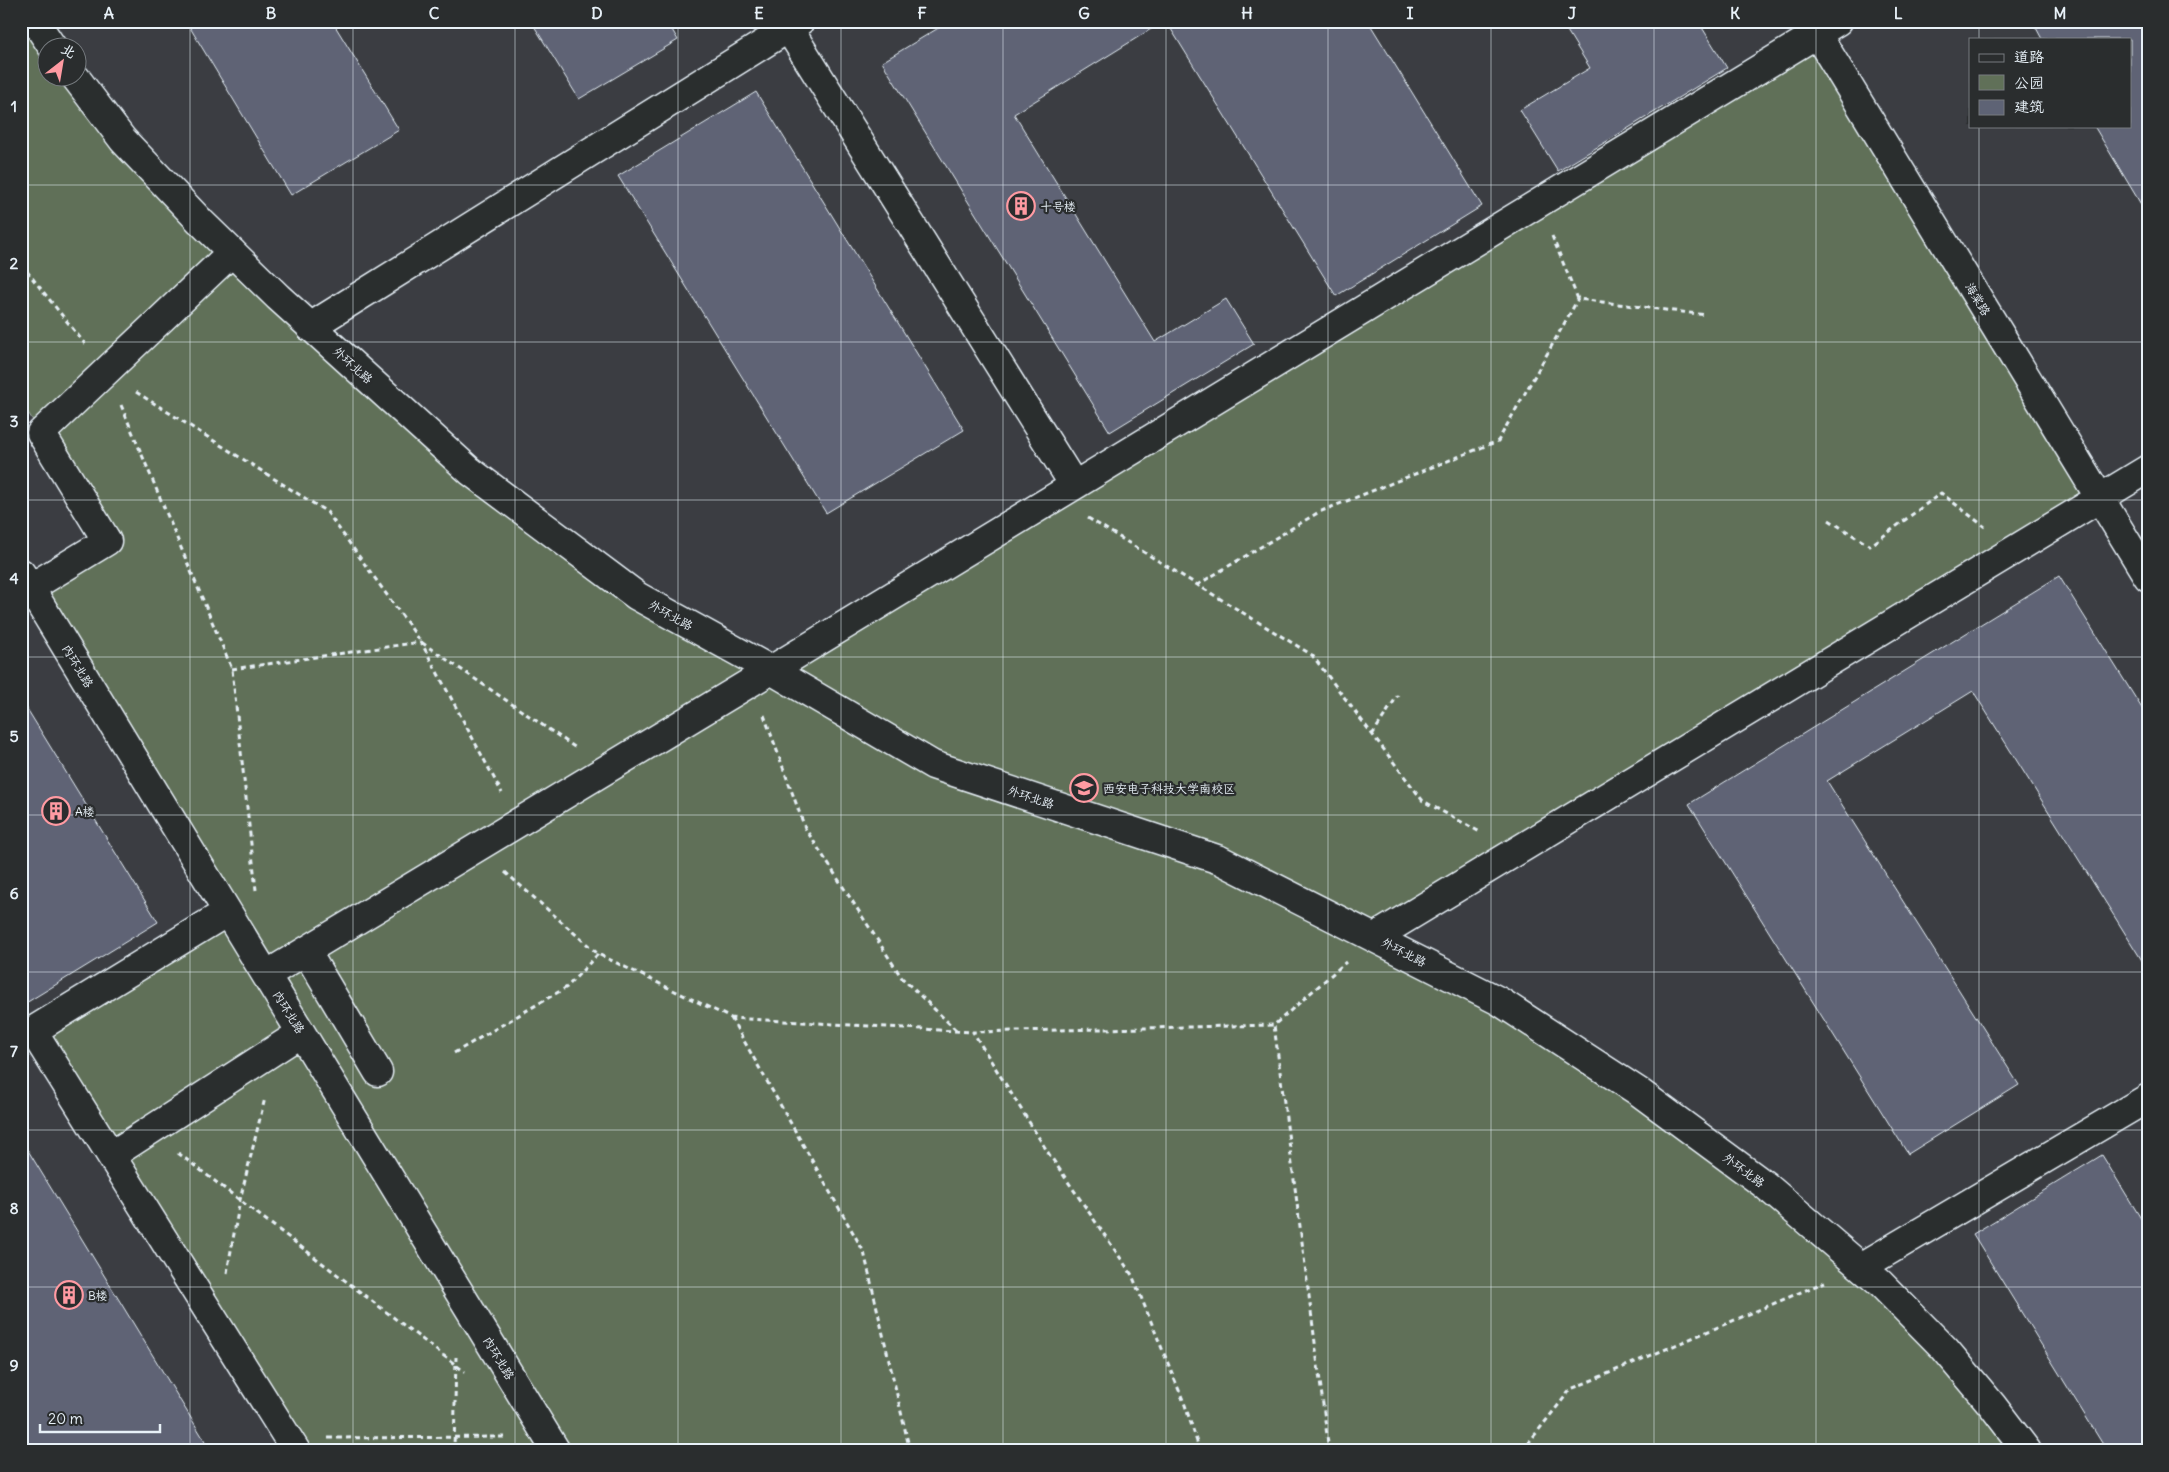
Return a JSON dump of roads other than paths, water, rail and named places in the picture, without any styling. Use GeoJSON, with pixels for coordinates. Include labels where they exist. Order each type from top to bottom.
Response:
{"type":"FeatureCollection","features":[{"type":"Feature","properties":{"kind":"lane"},"geometry":{"type":"LineString","coordinates":[[35,21],[46,38]]}},
{"type":"Feature","properties":{"kind":"lane"},"geometry":{"type":"LineString","coordinates":[[310,326],[791,24],[1063,491]]}},
{"type":"Feature","properties":{"kind":"lane"},"geometry":{"type":"LineString","coordinates":[[266,975],[762,676],[1538,203],[1821,25]]}},
{"type":"Feature","properties":{"kind":"lane","name":"海棠路"},"geometry":{"type":"LineString","coordinates":[[1821,25],[2148,577]]}},
{"type":"Feature","properties":{"kind":"lane","name":"外环北路"},"geometry":{"type":"LineString","coordinates":[[84,88],[123,140],[232,252],[310,326],[470,471],[638,596],[762,676],[933,765],[1220,860],[1499,1001],[1638,1092],[1765,1185],[1861,1266],[1945,1349],[1992,1405],[2027,1451]]}},
{"type":"Feature","properties":{"kind":"lane"},"geometry":{"type":"LineString","coordinates":[[26,580],[107,541],[42,433],[108,374],[232,252]]}},
{"type":"Feature","properties":{"kind":"lane"},"geometry":{"type":"LineString","coordinates":[[1375,937],[2148,469]]}},
{"type":"Feature","properties":{"kind":"lane","name":"内环北路"},"geometry":{"type":"LineString","coordinates":[[26,580],[552,1444]]}},
{"type":"Feature","properties":{"kind":"lane"},"geometry":{"type":"LineString","coordinates":[[227,912],[27,1034],[112,1155],[293,1445]]}},
{"type":"Feature","properties":{"kind":"lane"},"geometry":{"type":"LineString","coordinates":[[306,951],[378,1072]]}},
{"type":"Feature","properties":{"kind":"lane"},"geometry":{"type":"LineString","coordinates":[[112,1155],[301,1032]]}},
{"type":"Feature","properties":{"kind":"lane"},"geometry":{"type":"LineString","coordinates":[[1861,1266],[2148,1098]]}},
{"type":"Feature","properties":{"kind":"place","name":"十号楼"},"geometry":{"type":"Point","coordinates":[1021,206]}},
{"type":"Feature","properties":{"kind":"place","name":"西安电子科技大学南校区"},"geometry":{"type":"Point","coordinates":[1084,788]}},
{"type":"Feature","properties":{"kind":"place","name":"A楼"},"geometry":{"type":"Point","coordinates":[56,811]}},
{"type":"Feature","properties":{"kind":"place","name":"B楼"},"geometry":{"type":"Point","coordinates":[69,1295]}}]}
